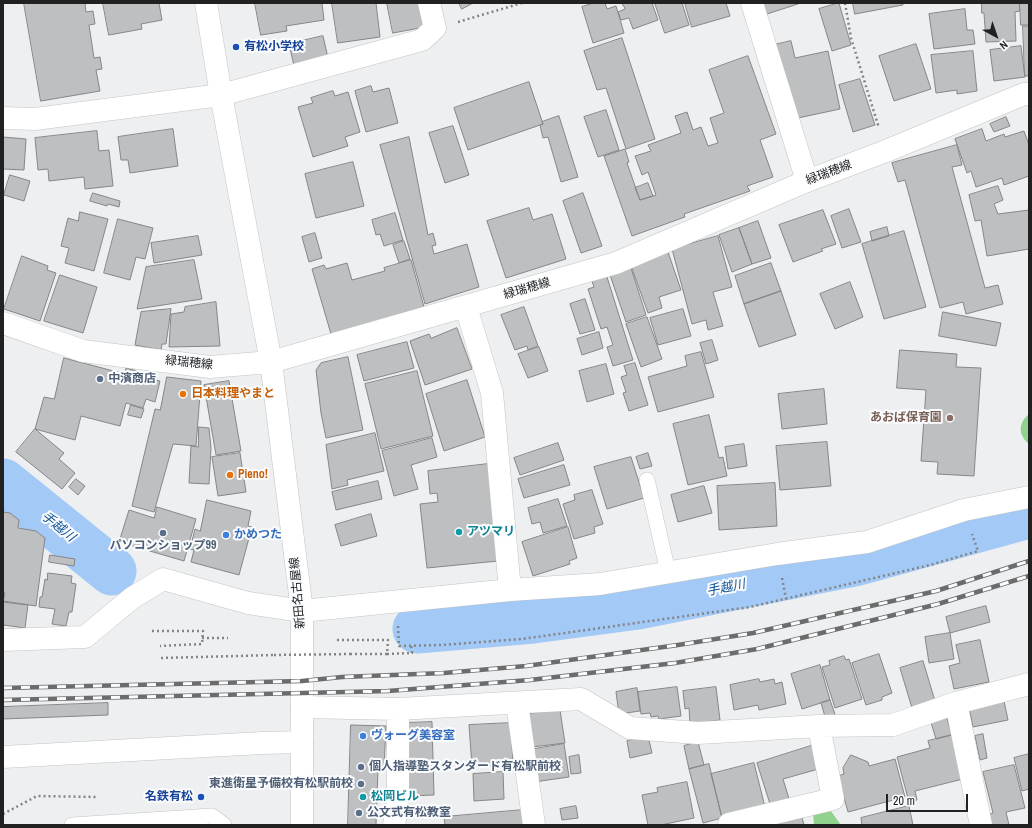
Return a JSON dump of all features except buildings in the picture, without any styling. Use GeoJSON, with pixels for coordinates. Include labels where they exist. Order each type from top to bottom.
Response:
{"type":"FeatureCollection","features":[{"type":"Feature","properties":{"kind":"street","name":"新田名古屋線"},"geometry":{"type":"LineString","coordinates":[[206,3],[221,95],[271,362],[302,611],[302,825]]}},
{"type":"Feature","properties":{"kind":"street"},"geometry":{"type":"LineString","coordinates":[[3,118],[35,119],[221,95],[422,40],[435,28],[429,3]]}},
{"type":"Feature","properties":{"kind":"street"},"geometry":{"type":"LineString","coordinates":[[752,3],[807,181]]}},
{"type":"Feature","properties":{"kind":"street","name":"緑瑞穂線"},"geometry":{"type":"LineString","coordinates":[[3,323],[83,351],[210,367],[271,362],[616,263],[807,181],[886,151],[1024,94],[1029,94]]}},
{"type":"Feature","properties":{"kind":"street"},"geometry":{"type":"LineString","coordinates":[[466,307],[492,393],[510,590]]}},
{"type":"Feature","properties":{"kind":"street"},"geometry":{"type":"LineString","coordinates":[[3,640],[85,637],[132,598],[163,579],[248,603],[302,611],[510,590],[600,584],[777,554],[867,542],[964,510],[1029,497]]}},
{"type":"Feature","properties":{"kind":"street"},"geometry":{"type":"LineString","coordinates":[[302,707],[398,709],[581,699],[630,728],[698,734],[819,726],[893,725],[956,703],[1029,684]]}},
{"type":"Feature","properties":{"kind":"street"},"geometry":{"type":"LineString","coordinates":[[517,703],[534,825]]}},
{"type":"Feature","properties":{"kind":"street"},"geometry":{"type":"LineString","coordinates":[[956,703],[980,825]]}},
{"type":"Feature","properties":{"kind":"street"},"geometry":{"type":"LineString","coordinates":[[394,825],[398,801],[398,709]]}},
{"type":"Feature","properties":{"kind":"street"},"geometry":{"type":"LineString","coordinates":[[729,824],[833,799],[819,726]]}},
{"type":"Feature","properties":{"kind":"street"},"geometry":{"type":"LineString","coordinates":[[3,757],[262,742],[302,742]]}},
{"type":"Feature","properties":{"kind":"lane"},"geometry":{"type":"LineString","coordinates":[[647,480],[668,572]]}},
{"type":"Feature","properties":{"kind":"lane"},"geometry":{"type":"LineString","coordinates":[[72,825],[212,816],[224,825]]}},
{"type":"Feature","properties":{"kind":"path"},"geometry":{"type":"LineString","coordinates":[[435,28],[522,3]]}},
{"type":"Feature","properties":{"kind":"path"},"geometry":{"type":"LineString","coordinates":[[845,3],[851,38],[886,151]]}},
{"type":"Feature","properties":{"kind":"path"},"geometry":{"type":"LineString","coordinates":[[398,601],[399,646],[441,645],[522,639],[750,607],[930,565],[978,551]]}},
{"type":"Feature","properties":{"kind":"path"},"geometry":{"type":"LineString","coordinates":[[152,631],[203,631],[202,644],[160,646]]}},
{"type":"Feature","properties":{"kind":"path"},"geometry":{"type":"LineString","coordinates":[[202,638],[228,638]]}},
{"type":"Feature","properties":{"kind":"path"},"geometry":{"type":"LineString","coordinates":[[337,640],[388,640],[388,654]]}},
{"type":"Feature","properties":{"kind":"path"},"geometry":{"type":"LineString","coordinates":[[161,658],[412,653],[411,645]]}},
{"type":"Feature","properties":{"kind":"path"},"geometry":{"type":"LineString","coordinates":[[3,814],[37,796],[96,797]]}},
{"type":"Feature","properties":{"kind":"green space"},"geometry":{"type":"Polygon","coordinates":[[[1029,414],[1029,444],[1021,433],[1021,425],[1029,414]]]}},
{"type":"Feature","properties":{"kind":"green space"},"geometry":{"type":"Polygon","coordinates":[[[828,807],[841,825],[814,825],[813,812],[828,807]]]}},
{"type":"Feature","properties":{"kind":"waterway","name":"手越川"},"geometry":{"type":"LineString","coordinates":[[3,483],[112,571]]}},
{"type":"Feature","properties":{"kind":"waterway","name":"手越川"},"geometry":{"type":"LineString","coordinates":[[417,629],[533,619],[638,605],[854,562],[1029,514]]}},
{"type":"Feature","properties":{"kind":"railway"},"geometry":{"type":"LineString","coordinates":[[3,688],[302,681],[342,677],[444,673],[526,666],[753,633],[936,591],[1029,561]]}},
{"type":"Feature","properties":{"kind":"railway"},"geometry":{"type":"LineString","coordinates":[[3,700],[388,691],[530,680],[675,663],[757,649],[938,604],[1029,576]]}},
{"type":"Feature","properties":{"kind":"place","name":"有松小学校"},"geometry":{"type":"Point","coordinates":[236,47]}},
{"type":"Feature","properties":{"kind":"place","name":"中濱商店"},"geometry":{"type":"Point","coordinates":[100,379]}},
{"type":"Feature","properties":{"kind":"place","name":"日本料理やまと"},"geometry":{"type":"Point","coordinates":[183,394]}},
{"type":"Feature","properties":{"kind":"place","name":"あおば保育園"},"geometry":{"type":"Point","coordinates":[950,418]}},
{"type":"Feature","properties":{"kind":"place","name":"Pieno!"},"geometry":{"type":"Point","coordinates":[230,475]}},
{"type":"Feature","properties":{"kind":"place","name":"アツマリ"},"geometry":{"type":"Point","coordinates":[459,532]}},
{"type":"Feature","properties":{"kind":"place","name":"パソコンショップ99"},"geometry":{"type":"Point","coordinates":[163,533]}},
{"type":"Feature","properties":{"kind":"place","name":"かめつた"},"geometry":{"type":"Point","coordinates":[226,535]}},
{"type":"Feature","properties":{"kind":"place","name":"ヴォーグ美容室"},"geometry":{"type":"Point","coordinates":[363,736]}},
{"type":"Feature","properties":{"kind":"place","name":"個人指導塾スタンダード有松駅前校"},"geometry":{"type":"Point","coordinates":[361,767]}},
{"type":"Feature","properties":{"kind":"place","name":"東進衛星予備校有松駅前校"},"geometry":{"type":"Point","coordinates":[361,784]}},
{"type":"Feature","properties":{"kind":"place","name":"名鉄有松"},"geometry":{"type":"Point","coordinates":[201,797]}},
{"type":"Feature","properties":{"kind":"place","name":"松岡ビル"},"geometry":{"type":"Point","coordinates":[363,797]}},
{"type":"Feature","properties":{"kind":"place","name":"公文式有松教室"},"geometry":{"type":"Point","coordinates":[359,813]}}]}
